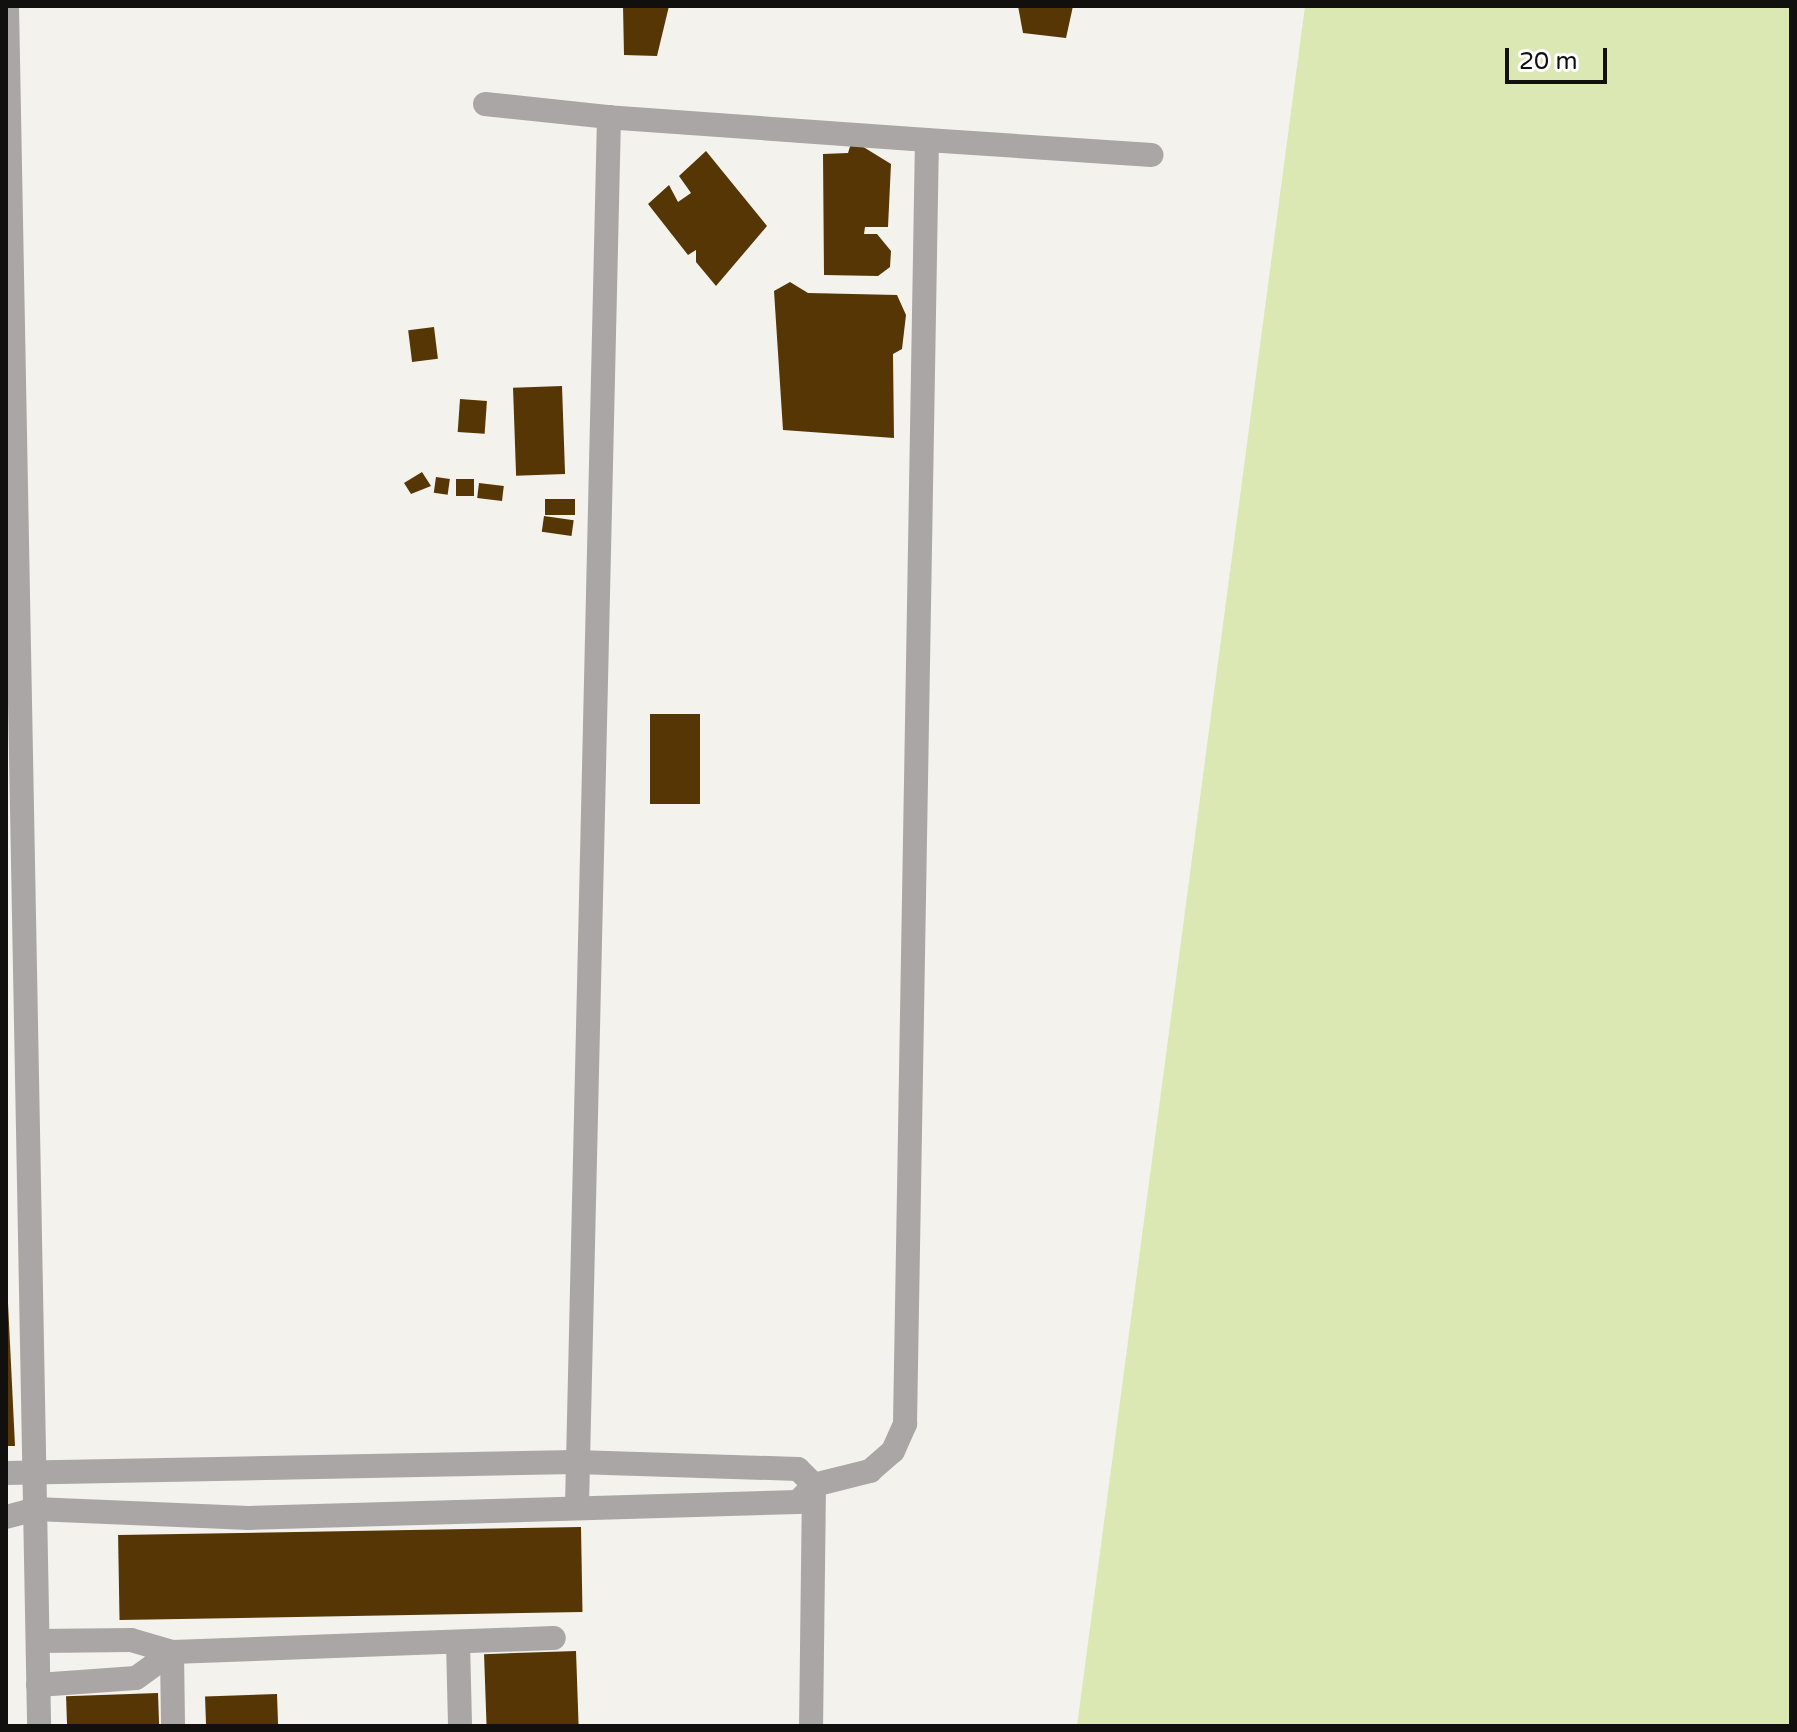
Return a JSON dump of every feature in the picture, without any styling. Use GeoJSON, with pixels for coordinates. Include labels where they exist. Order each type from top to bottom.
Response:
{"type":"FeatureCollection","features":[{"type":"Feature","properties":{"kind":"street"},"geometry":{"type":"LineString","coordinates":[[7,6],[10,337],[39,1726]]}},
{"type":"Feature","properties":{"kind":"street"},"geometry":{"type":"LineString","coordinates":[[485,104],[609,117],[1152,155]]}},
{"type":"Feature","properties":{"kind":"street"},"geometry":{"type":"LineString","coordinates":[[577,1503],[609,117]]}},
{"type":"Feature","properties":{"kind":"street"},"geometry":{"type":"LineString","coordinates":[[6,1517],[35,1509],[249,1518],[356,1510],[577,1503],[798,1502],[814,1485],[884,1462],[905,1424],[927,140]]}},
{"type":"Feature","properties":{"kind":"street"},"geometry":{"type":"LineString","coordinates":[[6,1473],[34,1469],[576,1462],[798,1469],[814,1485],[811,1726]]}},
{"type":"Feature","properties":{"kind":"street"},"geometry":{"type":"LineString","coordinates":[[351,1467],[356,1510]]}},
{"type":"Feature","properties":{"kind":"street"},"geometry":{"type":"LineString","coordinates":[[38,1641],[131,1640],[172,1652],[554,1638]]}},
{"type":"Feature","properties":{"kind":"street"},"geometry":{"type":"LineString","coordinates":[[458,1642],[460,1726]]}},
{"type":"Feature","properties":{"kind":"street"},"geometry":{"type":"LineString","coordinates":[[38,1685],[136,1678],[172,1652]]}},
{"type":"Feature","properties":{"kind":"street"},"geometry":{"type":"LineString","coordinates":[[172,1652],[173,1726]]}},
{"type":"Feature","properties":{"kind":"green space"},"geometry":{"type":"Polygon","coordinates":[[[1305,6],[1791,6],[1791,1726],[1077,1726],[1305,6]]]}},
{"type":"Feature","properties":{"kind":"building"},"geometry":{"type":"Polygon","coordinates":[[[623,6],[669,6],[657,56],[624,55],[623,6]]]}},
{"type":"Feature","properties":{"kind":"building"},"geometry":{"type":"Polygon","coordinates":[[[1018,6],[1073,6],[1066,38],[1023,33],[1018,6]]]}},
{"type":"Feature","properties":{"kind":"building"},"geometry":{"type":"Polygon","coordinates":[[[852,140],[891,164],[888,227],[865,227],[864,234],[877,234],[891,251],[890,267],[878,276],[824,275],[823,154],[848,153],[852,140]]]}},
{"type":"Feature","properties":{"kind":"building"},"geometry":{"type":"Polygon","coordinates":[[[706,151],[767,226],[716,286],[696,262],[696,250],[688,255],[648,204],[669,185],[678,202],[691,193],[679,176],[706,151]]]}},
{"type":"Feature","properties":{"kind":"building"},"geometry":{"type":"Polygon","coordinates":[[[790,282],[808,293],[897,295],[906,315],[902,349],[893,354],[894,438],[783,430],[774,291],[790,282]]]}},
{"type":"Feature","properties":{"kind":"building"},"geometry":{"type":"Polygon","coordinates":[[[434,327],[438,359],[412,362],[408,330],[434,327]]]}},
{"type":"Feature","properties":{"kind":"building"},"geometry":{"type":"Polygon","coordinates":[[[562,386],[565,474],[516,476],[513,388],[562,386]]]}},
{"type":"Feature","properties":{"kind":"building"},"geometry":{"type":"Polygon","coordinates":[[[460,399],[487,401],[485,434],[458,432],[460,399]]]}},
{"type":"Feature","properties":{"kind":"building"},"geometry":{"type":"Polygon","coordinates":[[[422,472],[431,486],[411,494],[404,483],[422,472]]]}},
{"type":"Feature","properties":{"kind":"building"},"geometry":{"type":"Polygon","coordinates":[[[436,477],[450,479],[448,495],[434,493],[436,477]]]}},
{"type":"Feature","properties":{"kind":"building"},"geometry":{"type":"Polygon","coordinates":[[[456,479],[474,479],[474,496],[456,496],[456,479]]]}},
{"type":"Feature","properties":{"kind":"building"},"geometry":{"type":"Polygon","coordinates":[[[479,483],[504,486],[502,501],[477,498],[479,483]]]}},
{"type":"Feature","properties":{"kind":"building"},"geometry":{"type":"Polygon","coordinates":[[[545,499],[575,499],[575,515],[545,515],[545,499]]]}},
{"type":"Feature","properties":{"kind":"building"},"geometry":{"type":"Polygon","coordinates":[[[544,516],[574,520],[571,536],[542,532],[544,516]]]}},
{"type":"Feature","properties":{"kind":"building"},"geometry":{"type":"Polygon","coordinates":[[[650,714],[700,714],[700,804],[650,804],[650,714]]]}},
{"type":"Feature","properties":{"kind":"building"},"geometry":{"type":"Polygon","coordinates":[[[6,1262],[15,1446],[6,1446],[6,1262]]]}},
{"type":"Feature","properties":{"kind":"building"},"geometry":{"type":"Polygon","coordinates":[[[581,1527],[582,1612],[120,1620],[118,1535],[581,1527]]]}},
{"type":"Feature","properties":{"kind":"building"},"geometry":{"type":"Polygon","coordinates":[[[576,1651],[579,1726],[487,1726],[484,1654],[576,1651]]]}},
{"type":"Feature","properties":{"kind":"building"},"geometry":{"type":"Polygon","coordinates":[[[158,1693],[159,1726],[67,1726],[66,1696],[158,1693]]]}},
{"type":"Feature","properties":{"kind":"building"},"geometry":{"type":"Polygon","coordinates":[[[277,1694],[278,1726],[206,1726],[205,1697],[277,1694]]]}}]}
